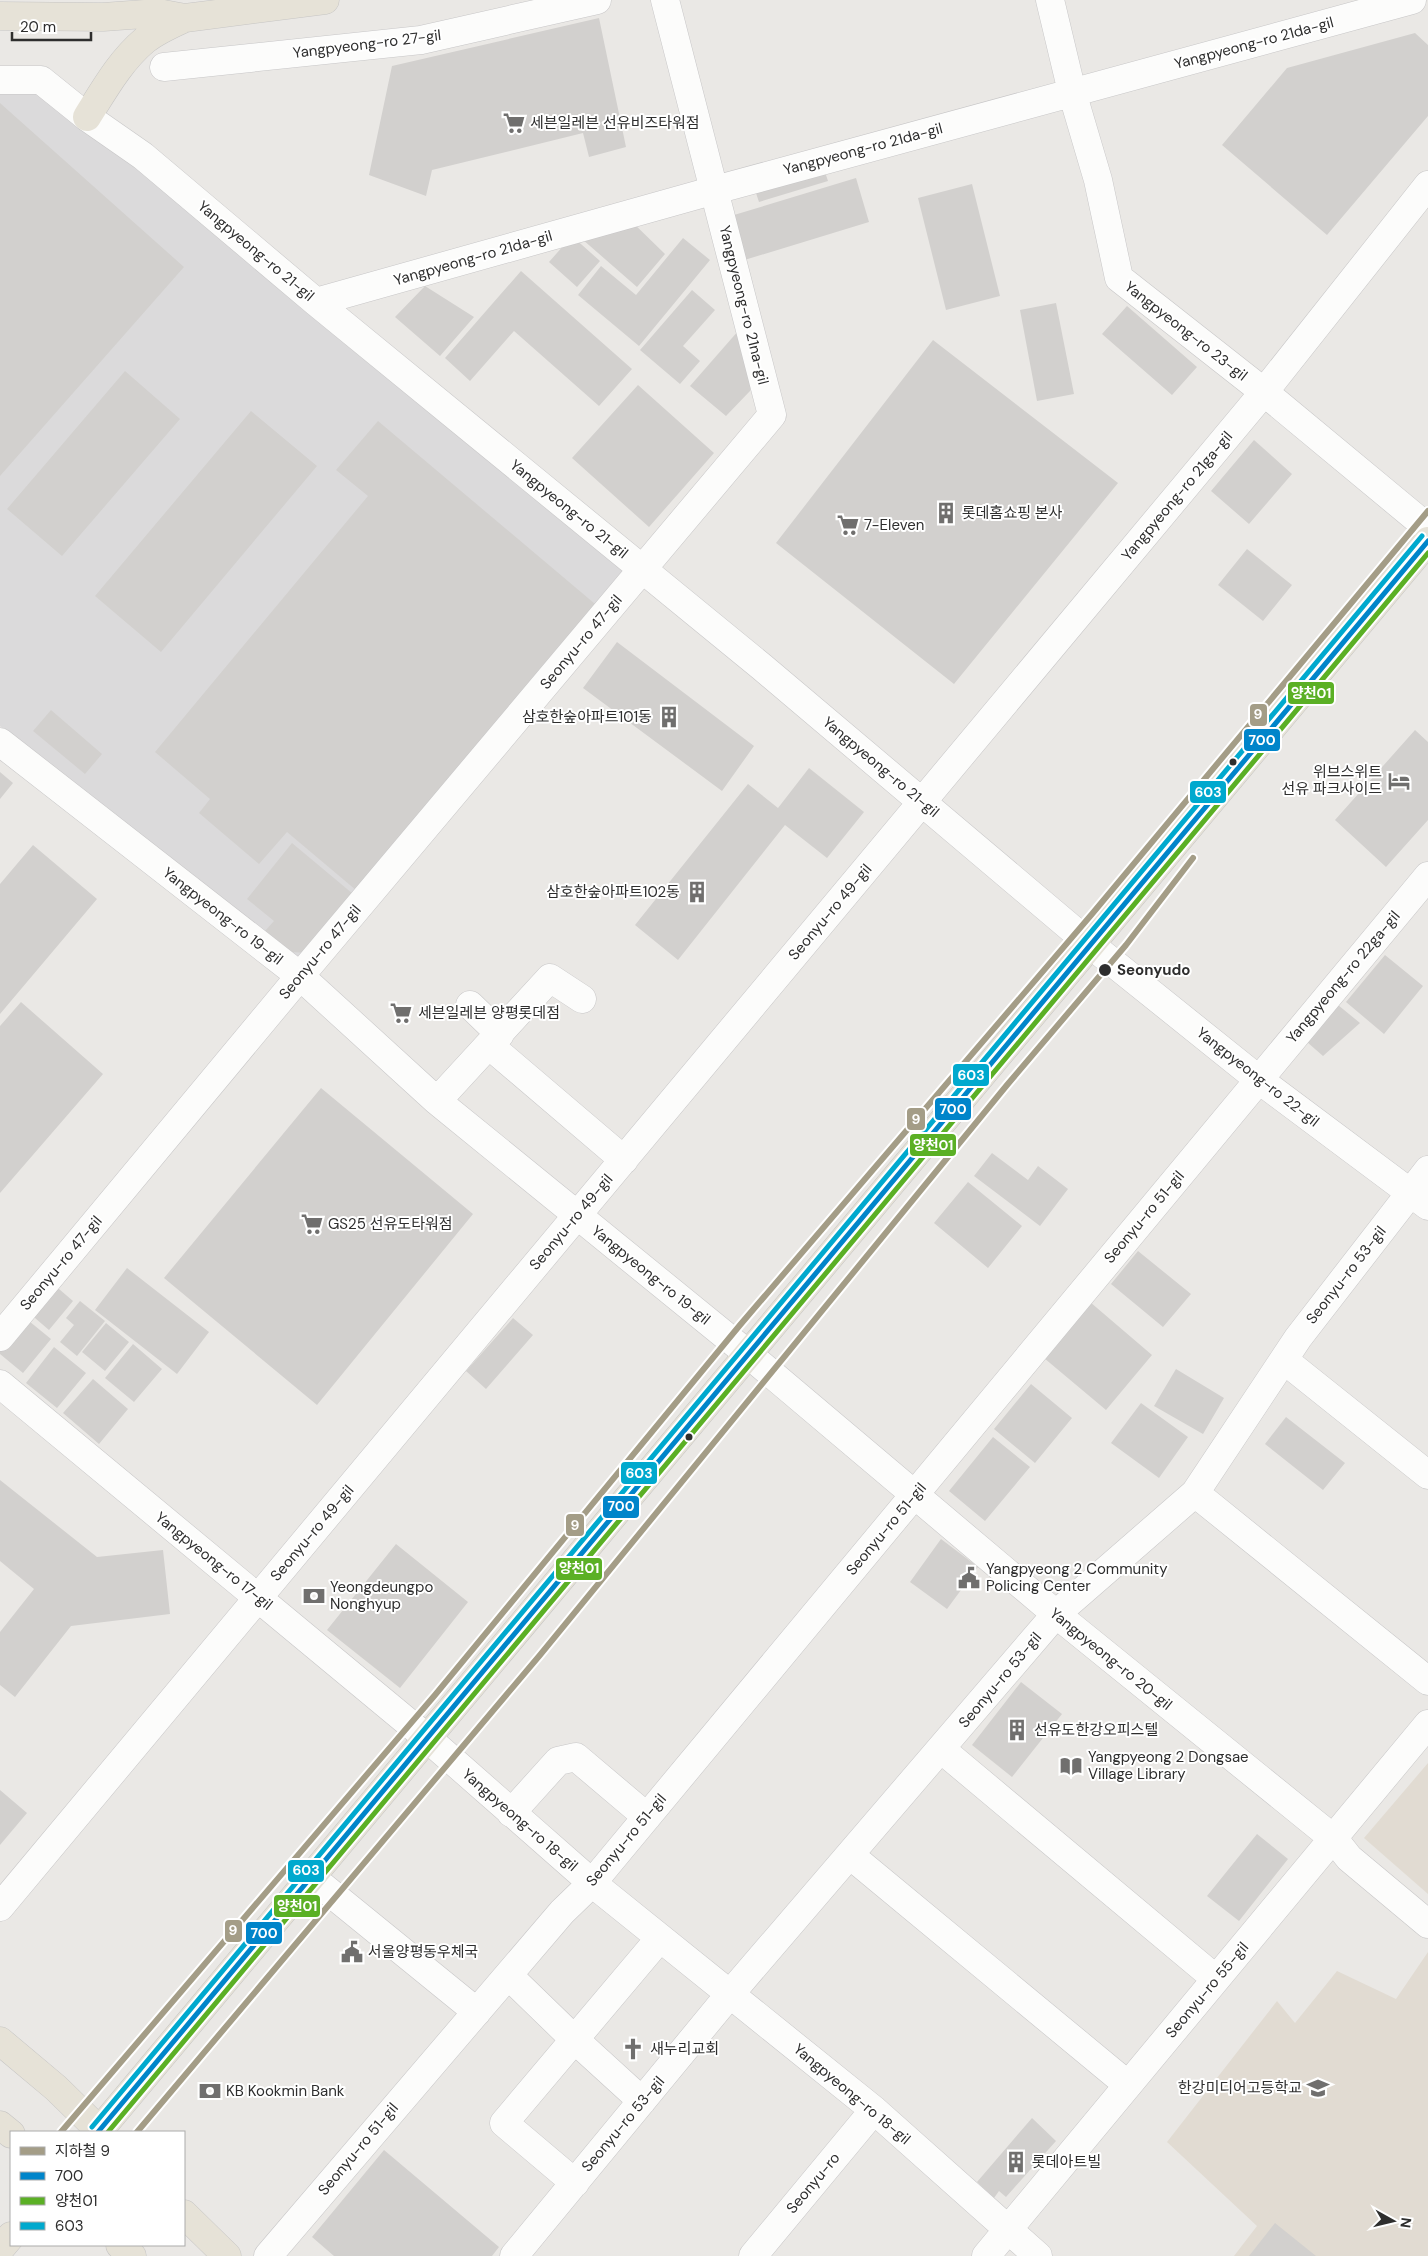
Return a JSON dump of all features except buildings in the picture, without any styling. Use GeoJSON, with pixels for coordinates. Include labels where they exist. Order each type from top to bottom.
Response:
{"type":"FeatureCollection","features":[{"type":"Feature","properties":{"kind":"main road"},"geometry":{"type":"LineString","coordinates":[[0,16],[104,17],[158,13],[185,18],[325,0]]}},
{"type":"Feature","properties":{"kind":"main road"},"geometry":{"type":"LineString","coordinates":[[87,117],[116,72],[136,48],[146,39],[185,18]]}},
{"type":"Feature","properties":{"kind":"main road"},"geometry":{"type":"LineString","coordinates":[[101,2131],[1428,540]]}},
{"type":"Feature","properties":{"kind":"main road"},"geometry":{"type":"LineString","coordinates":[[0,2041],[56,2088],[99,2131]]}},
{"type":"Feature","properties":{"kind":"main road"},"geometry":{"type":"LineString","coordinates":[[0,2125],[10,2133]]}},
{"type":"Feature","properties":{"kind":"main road"},"geometry":{"type":"LineString","coordinates":[[185,2215],[227,2256]]}},
{"type":"Feature","properties":{"kind":"main road"},"geometry":{"type":"LineString","coordinates":[[0,2249],[10,2237]]}},
{"type":"Feature","properties":{"kind":"main road"},"geometry":{"type":"LineString","coordinates":[[121,2246],[132,2256]]}},
{"type":"Feature","properties":{"kind":"street","name":"Yangpyeong-ro 27-gil"},"geometry":{"type":"LineString","coordinates":[[164,66],[421,40],[597,0]]}},
{"type":"Feature","properties":{"kind":"street","name":"Yangpyeong-ro 21na-gil"},"geometry":{"type":"LineString","coordinates":[[643,569],[772,415],[665,0]]}},
{"type":"Feature","properties":{"kind":"street","name":"Yangpyeong-ro 23-gil"},"geometry":{"type":"LineString","coordinates":[[1050,0],[1072,92],[1098,180],[1119,278],[1264,392],[1428,528]]}},
{"type":"Feature","properties":{"kind":"street","name":"Yangpyeong-ro 21da-gil"},"geometry":{"type":"LineString","coordinates":[[316,302],[715,190],[1412,0]]}},
{"type":"Feature","properties":{"kind":"street","name":"Yangpyeong-ro 21-gil"},"geometry":{"type":"LineString","coordinates":[[0,80],[41,80],[87,117],[143,156],[316,302],[762,667],[1090,945]]}},
{"type":"Feature","properties":{"kind":"street","name":"Yangpyeong-ro 21ga-gil"},"geometry":{"type":"LineString","coordinates":[[922,802],[1264,392],[1428,186]]}},
{"type":"Feature","properties":{"kind":"street","name":"Seonyu-ro 47-gil"},"geometry":{"type":"LineString","coordinates":[[0,1337],[300,976],[643,569]]}},
{"type":"Feature","properties":{"kind":"street","name":"Yangpyeong-ro 19-gil"},"geometry":{"type":"LineString","coordinates":[[0,742],[300,976],[437,1101],[748,1354]]}},
{"type":"Feature","properties":{"kind":"street","name":"Seonyu-ro 49-gil"},"geometry":{"type":"LineString","coordinates":[[0,1907],[922,802]]}},
{"type":"Feature","properties":{"kind":"street","name":"Yangpyeong-ro 22ga-gil"},"geometry":{"type":"LineString","coordinates":[[1258,1079],[1428,876]]}},
{"type":"Feature","properties":{"kind":"street","name":"Yangpyeong-ro 22-gil"},"geometry":{"type":"LineString","coordinates":[[1090,945],[1258,1079],[1419,1199]]}},
{"type":"Feature","properties":{"kind":"street"},"geometry":{"type":"LineString","coordinates":[[437,1101],[550,978],[582,999]]}},
{"type":"Feature","properties":{"kind":"street"},"geometry":{"type":"LineString","coordinates":[[470,1005],[495,1039]]}},
{"type":"Feature","properties":{"kind":"street","name":"Seonyu-ro 49-gil"},"geometry":{"type":"LineString","coordinates":[[495,1039],[624,1160]]}},
{"type":"Feature","properties":{"kind":"street","name":"Seonyu-ro 51-gil"},"geometry":{"type":"LineString","coordinates":[[268,2256],[562,1912],[592,1883],[1258,1079]]}},
{"type":"Feature","properties":{"kind":"street","name":"Seonyu-ro 53-gil"},"geometry":{"type":"LineString","coordinates":[[514,2256],[730,1994],[1056,1614],[1195,1493],[1298,1338],[1419,1199],[1428,1170]]}},
{"type":"Feature","properties":{"kind":"street","name":"Yangpyeong-ro 20-gil"},"geometry":{"type":"LineString","coordinates":[[748,1354],[1056,1614],[1334,1840],[1349,1858],[1428,1924]]}},
{"type":"Feature","properties":{"kind":"street"},"geometry":{"type":"LineString","coordinates":[[1284,1360],[1428,1475]]}},
{"type":"Feature","properties":{"kind":"street","name":"Yangpyeong-ro 17-gil"},"geometry":{"type":"LineString","coordinates":[[0,1384],[427,1738]]}},
{"type":"Feature","properties":{"kind":"street"},"geometry":{"type":"LineString","coordinates":[[1195,1493],[1428,1681]]}},
{"type":"Feature","properties":{"kind":"street","name":"Seonyu-ro 55-gil"},"geometry":{"type":"LineString","coordinates":[[986,2256],[1334,1840],[1428,1724]]}},
{"type":"Feature","properties":{"kind":"street","name":"Yangpyeong-ro 18-gil"},"geometry":{"type":"LineString","coordinates":[[427,1738],[592,1883],[874,2110],[1038,2256]]}},
{"type":"Feature","properties":{"kind":"street"},"geometry":{"type":"LineString","coordinates":[[940,1749],[1216,1980]]}},
{"type":"Feature","properties":{"kind":"street"},"geometry":{"type":"LineString","coordinates":[[512,1813],[558,1761],[576,1757],[647,1817]]}},
{"type":"Feature","properties":{"kind":"street"},"geometry":{"type":"LineString","coordinates":[[850,1855],[1128,2085]]}},
{"type":"Feature","properties":{"kind":"street"},"geometry":{"type":"LineString","coordinates":[[311,1877],[477,2012]]}},
{"type":"Feature","properties":{"kind":"street"},"geometry":{"type":"LineString","coordinates":[[574,2183],[504,2123],[660,1938]]}},
{"type":"Feature","properties":{"kind":"street"},"geometry":{"type":"LineString","coordinates":[[509,1976],[642,2101]]}},
{"type":"Feature","properties":{"kind":"street","name":"Seonyu-ro"},"geometry":{"type":"LineString","coordinates":[[753,2256],[874,2110]]}},
{"type":"Feature","properties":{"kind":"shaded area"},"geometry":{"type":"Polygon","coordinates":[[[0,80],[41,80],[643,569],[300,976],[0,726],[0,80]]]}},
{"type":"Feature","properties":{"kind":"shaded area"},"geometry":{"type":"Polygon","coordinates":[[[1428,1763],[1428,1894],[1364,1838],[1428,1763]]]}},
{"type":"Feature","properties":{"kind":"shaded area","name":"한강미디어고등학교"},"geometry":{"type":"Polygon","coordinates":[[[1428,1952],[1428,2256],[1234,2256],[1257,2226],[1167,2142],[1277,2001],[1295,2023],[1337,1971],[1396,1999],[1428,1952]]]}},
{"type":"Feature","properties":{"kind":"metro line","name":"9"},"geometry":{"type":"LineString","coordinates":[[62,2131],[435,1695],[740,1325],[1092,914],[1428,511]]}},
{"type":"Feature","properties":{"kind":"metro line","name":"9"},"geometry":{"type":"LineString","coordinates":[[138,2131],[540,1655],[1007,1085],[1126,945],[1193,858]]}},
{"type":"Feature","properties":{"kind":"transit line","name":"603"},"geometry":{"type":"LineString","coordinates":[[92,2127],[1422,536]]}},
{"type":"Feature","properties":{"kind":"transit line","name":"700"},"geometry":{"type":"LineString","coordinates":[[99,2131],[1428,541]]}},
{"type":"Feature","properties":{"kind":"transit line","name":"양천01"},"geometry":{"type":"LineString","coordinates":[[109,2131],[1428,553]]}},
{"type":"Feature","properties":{"kind":"place","name":"세븐일레븐 선유비즈타워점"},"geometry":{"type":"Point","coordinates":[514,123]}},
{"type":"Feature","properties":{"kind":"place","name":"롯데홈쇼핑 본사"},"geometry":{"type":"Point","coordinates":[946,513]}},
{"type":"Feature","properties":{"kind":"place","name":"7-Eleven"},"geometry":{"type":"Point","coordinates":[848,525]}},
{"type":"Feature","properties":{"kind":"place","name":"삼호한숲아파트101동"},"geometry":{"type":"Point","coordinates":[669,717]}},
{"type":"Feature","properties":{"kind":"place","name":"위브스위트 선유 파크사이드"},"geometry":{"type":"Point","coordinates":[1399,781]}},
{"type":"Feature","properties":{"kind":"place","name":"삼호한숲아파트102동"},"geometry":{"type":"Point","coordinates":[697,892]}},
{"type":"Feature","properties":{"kind":"place","name":"Seonyudo"},"geometry":{"type":"Point","coordinates":[1105,970]}},
{"type":"Feature","properties":{"kind":"place","name":"세븐일레븐 양평롯데점"},"geometry":{"type":"Point","coordinates":[401,1013]}},
{"type":"Feature","properties":{"kind":"place","name":"GS25 선유도타워점"},"geometry":{"type":"Point","coordinates":[312,1224]}},
{"type":"Feature","properties":{"kind":"place","name":"Yangpyeong 2 Community Policing Center"},"geometry":{"type":"Point","coordinates":[969,1578]}},
{"type":"Feature","properties":{"kind":"place","name":"Yeongdeungpo Nonghyup"},"geometry":{"type":"Point","coordinates":[314,1596]}},
{"type":"Feature","properties":{"kind":"place","name":"선유도한강오피스텔"},"geometry":{"type":"Point","coordinates":[1017,1730]}},
{"type":"Feature","properties":{"kind":"place","name":"Yangpyeong 2 Dongsae Village Library"},"geometry":{"type":"Point","coordinates":[1071,1766]}},
{"type":"Feature","properties":{"kind":"place","name":"서울양평동우체국"},"geometry":{"type":"Point","coordinates":[352,1952]}},
{"type":"Feature","properties":{"kind":"place","name":"새누리교회"},"geometry":{"type":"Point","coordinates":[633,2049]}},
{"type":"Feature","properties":{"kind":"place","name":"한강미디어고등학교"},"geometry":{"type":"Point","coordinates":[1318,2088]}},
{"type":"Feature","properties":{"kind":"place","name":"KB Kookmin Bank"},"geometry":{"type":"Point","coordinates":[210,2091]}},
{"type":"Feature","properties":{"kind":"place","name":"롯데아트빌"},"geometry":{"type":"Point","coordinates":[1016,2162]}}]}
